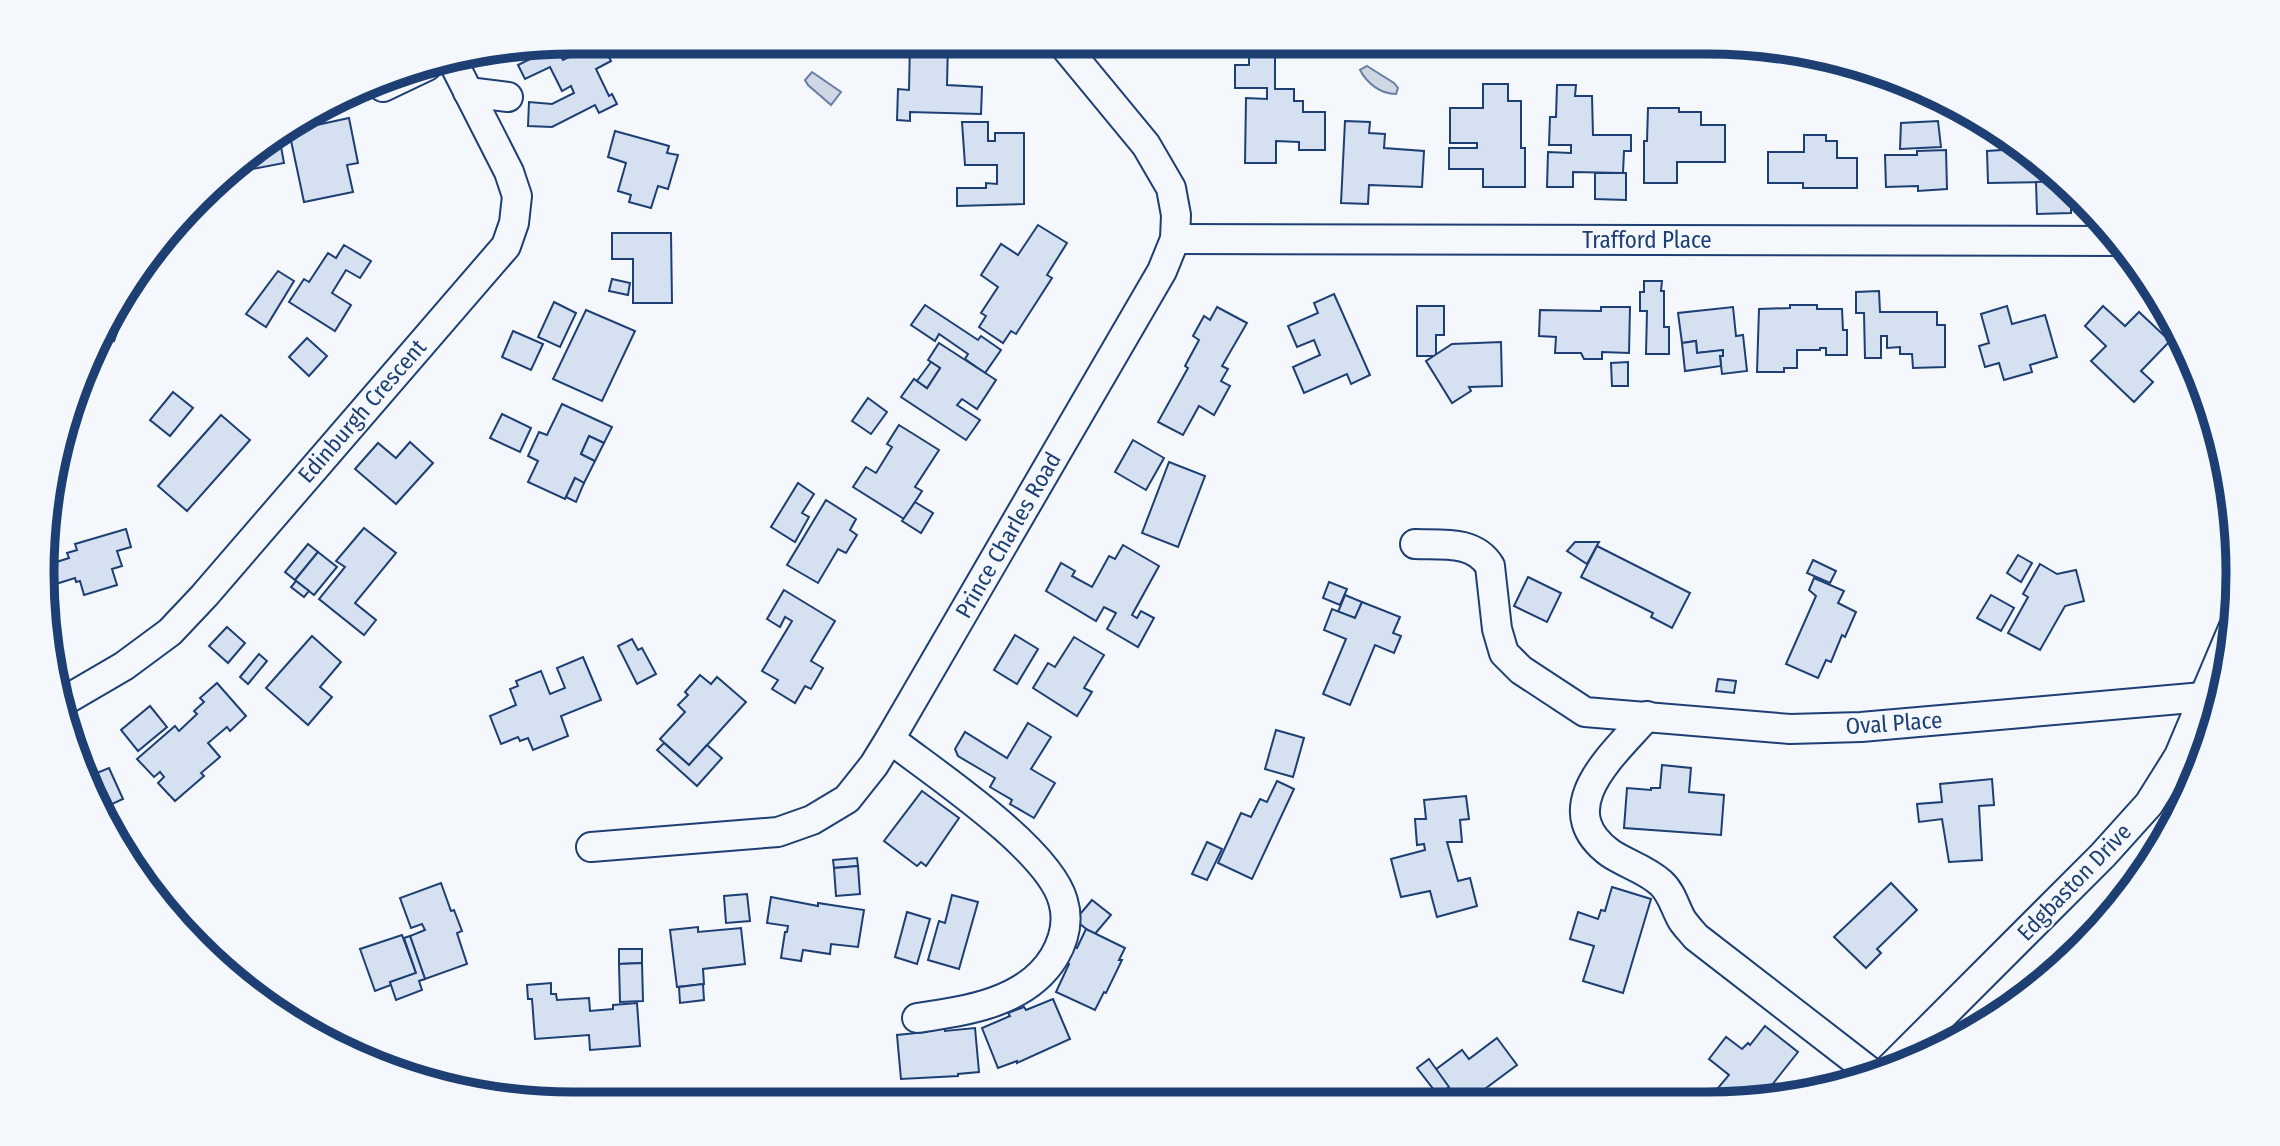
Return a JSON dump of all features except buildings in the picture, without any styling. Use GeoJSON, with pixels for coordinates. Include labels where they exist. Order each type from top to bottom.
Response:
{"type":"FeatureCollection","features":[{"type":"Feature","properties":{"kind":"street","name":"Prince Charles Road"},"geometry":{"type":"LineString","coordinates":[[590,846],[778,832],[812,820],[847,799],[874,765],[890,739],[1162,271],[1175,239],[1176,215],[1171,188],[1146,145],[1069,54]]}},
{"type":"Feature","properties":{"kind":"street","name":"Edinburgh Crescent"},"geometry":{"type":"LineString","coordinates":[[70,698],[124,666],[170,632],[506,246],[514,223],[517,196],[509,172],[456,68]]}},
{"type":"Feature","properties":{"kind":"street"},"geometry":{"type":"LineString","coordinates":[[468,92],[508,97]]}},
{"type":"Feature","properties":{"kind":"street","name":"Trafford Place"},"geometry":{"type":"LineString","coordinates":[[1175,239],[2106,242]]}},
{"type":"Feature","properties":{"kind":"street","name":"Oval Place"},"geometry":{"type":"LineString","coordinates":[[1415,544],[1457,545],[1474,549],[1485,557],[1490,566],[1497,629],[1504,653],[1521,670],[1584,712],[1790,729],[1837,728],[2203,697]]}},
{"type":"Feature","properties":{"kind":"street","name":"Edgbaston Drive"},"geometry":{"type":"LineString","coordinates":[[1906,1052],[2103,855],[2150,804],[2179,756],[2218,664]]}},
{"type":"Feature","properties":{"kind":"street"},"geometry":{"type":"LineString","coordinates":[[1647,716],[1601,766],[1586,800],[1585,824],[1590,834],[1612,854],[1662,883],[1682,919],[1696,937],[1864,1067]]}},
{"type":"Feature","properties":{"kind":"street"},"geometry":{"type":"LineString","coordinates":[[890,739],[1000,824],[1036,858],[1055,883],[1063,901],[1066,922],[1064,935],[1047,968],[1029,982],[1007,996],[974,1010],[918,1018]]}},
{"type":"Feature","properties":{"kind":"shaded area"},"geometry":{"type":"Polygon","coordinates":[[[1367,66],[1394,83],[1398,88],[1396,94],[1379,90],[1370,83],[1360,70],[1367,66]]]}},
{"type":"Feature","properties":{"kind":"shaded area"},"geometry":{"type":"Polygon","coordinates":[[[812,72],[841,92],[831,105],[805,80],[812,72]]]}}]}
